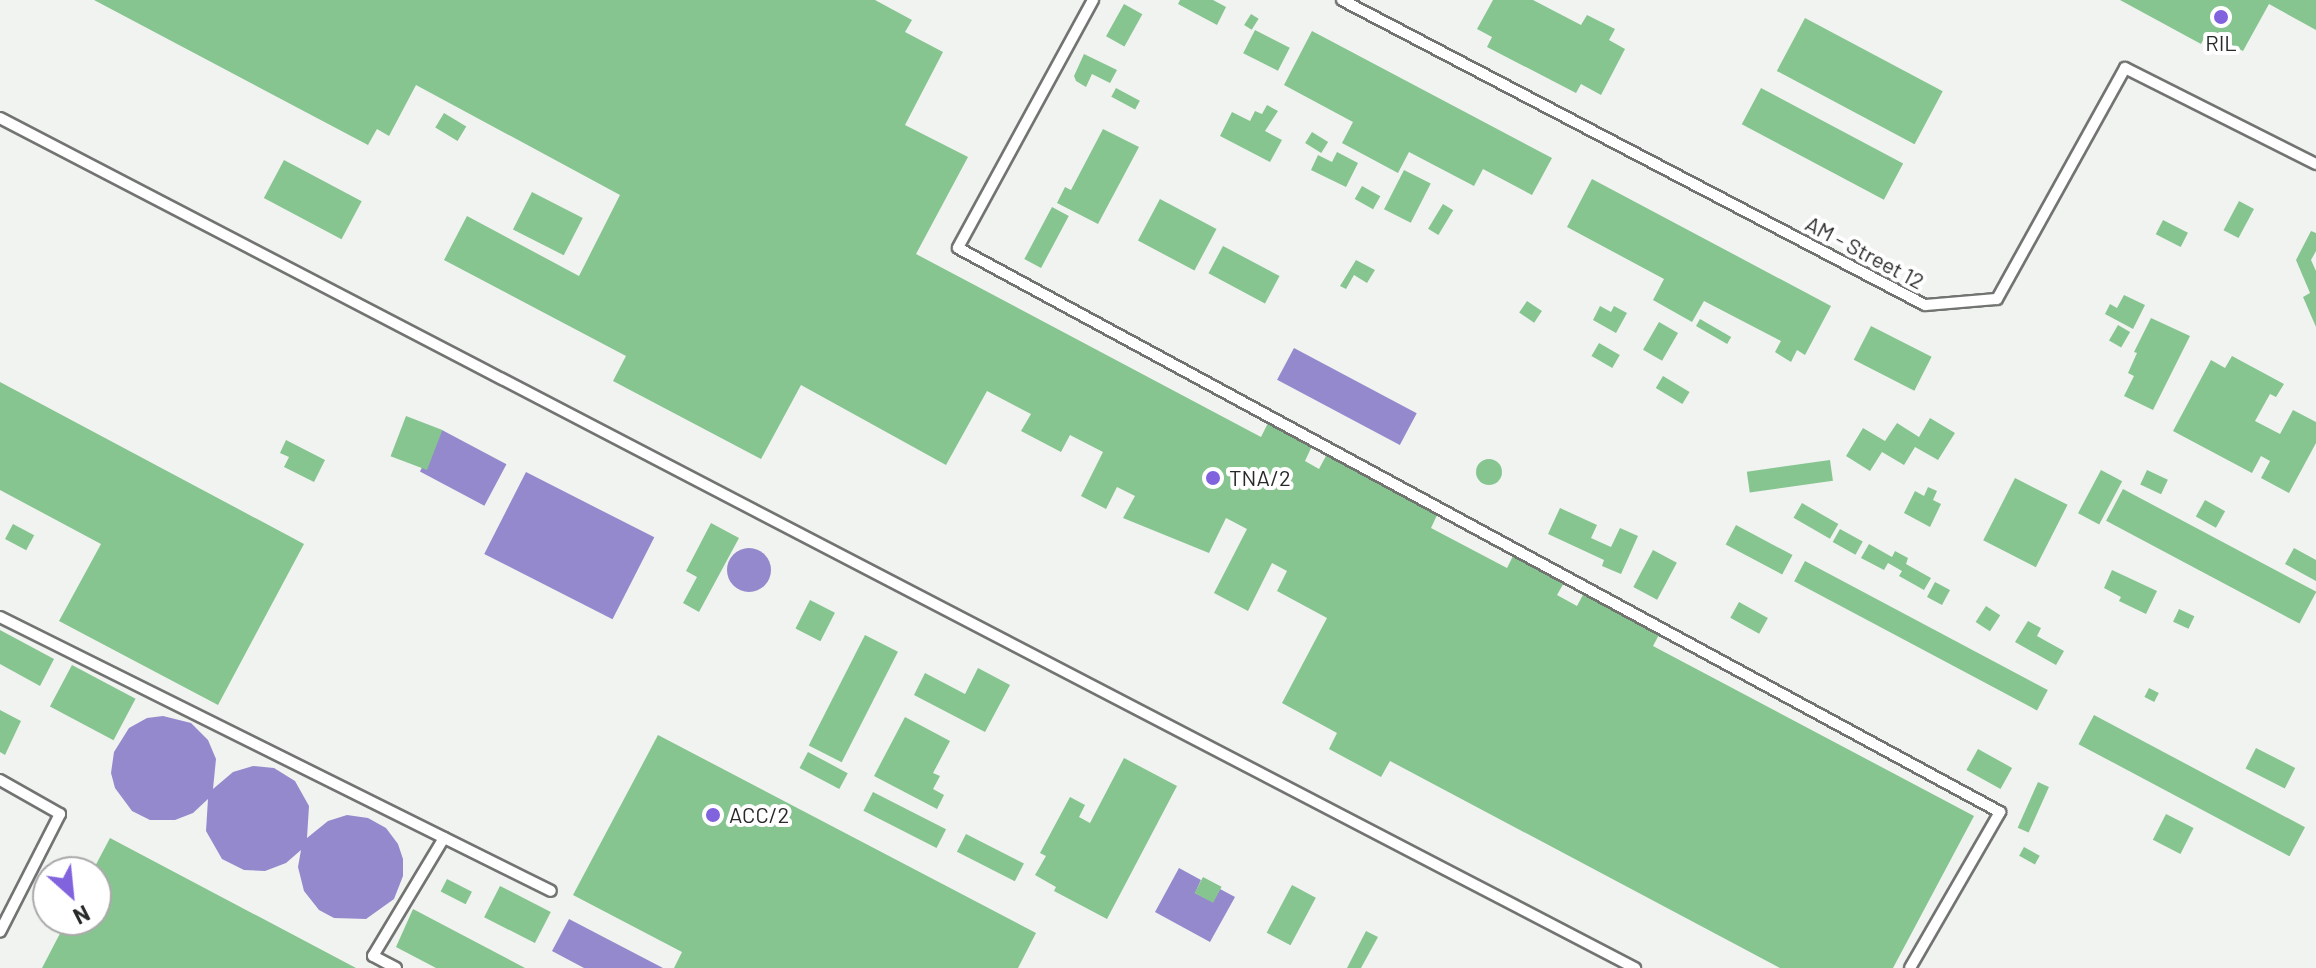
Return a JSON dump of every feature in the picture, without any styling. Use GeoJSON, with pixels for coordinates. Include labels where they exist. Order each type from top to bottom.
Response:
{"type":"FeatureCollection","features":[{"type":"Feature","properties":{"kind":"lane"},"geometry":{"type":"LineString","coordinates":[[1093,0],[958,248],[2000,812],[1910,968]]}},
{"type":"Feature","properties":{"kind":"lane","name":"AM - Street 12"},"geometry":{"type":"LineString","coordinates":[[1342,0],[1925,305],[1997,299],[2125,68],[2316,164]]}},
{"type":"Feature","properties":{"kind":"lane"},"geometry":{"type":"LineString","coordinates":[[0,118],[1635,968]]}},
{"type":"Feature","properties":{"kind":"lane"},"geometry":{"type":"LineString","coordinates":[[0,617],[551,891]]}},
{"type":"Feature","properties":{"kind":"lane"},"geometry":{"type":"LineString","coordinates":[[0,780],[60,814],[0,932]]}},
{"type":"Feature","properties":{"kind":"lane"},"geometry":{"type":"LineString","coordinates":[[396,968],[373,956],[444,838]]}},
{"type":"Feature","properties":{"kind":"shaded area"},"geometry":{"type":"Polygon","coordinates":[[[1294,348],[1417,413],[1400,445],[1277,380],[1294,348]]]}},
{"type":"Feature","properties":{"kind":"shaded area"},"geometry":{"type":"Polygon","coordinates":[[[442,430],[506,464],[484,506],[420,471],[442,430]]]}},
{"type":"Feature","properties":{"kind":"shaded area"},"geometry":{"type":"Polygon","coordinates":[[[526,472],[654,537],[613,619],[484,554],[526,472]]]}},
{"type":"Feature","properties":{"kind":"shaded area"},"geometry":{"type":"Polygon","coordinates":[[[749,548],[764,555],[771,570],[764,585],[749,592],[734,585],[727,570],[734,555],[749,548]]]}},
{"type":"Feature","properties":{"kind":"shaded area"},"geometry":{"type":"Polygon","coordinates":[[[163,716],[191,723],[208,740],[216,759],[213,789],[233,772],[253,766],[274,768],[295,781],[309,806],[307,838],[328,821],[347,815],[368,818],[386,828],[398,844],[403,859],[403,876],[394,899],[366,919],[334,918],[319,910],[304,891],[298,867],[301,850],[286,863],[265,871],[244,870],[222,859],[206,831],[208,799],[193,813],[175,820],[150,820],[132,811],[115,788],[111,773],[114,752],[129,728],[147,718],[163,716]]]}},
{"type":"Feature","properties":{"kind":"shaded area"},"geometry":{"type":"Polygon","coordinates":[[[1179,868],[1201,880],[1195,893],[1213,902],[1220,889],[1235,897],[1210,942],[1155,912],[1179,868]]]}},
{"type":"Feature","properties":{"kind":"shaded area"},"geometry":{"type":"Polygon","coordinates":[[[569,919],[663,968],[584,968],[552,951],[569,919]]]}},
{"type":"Feature","properties":{"kind":"building","name":"TNA/2"},"geometry":{"type":"Polygon","coordinates":[[[94,0],[875,0],[912,20],[905,32],[943,52],[905,125],[968,157],[916,254],[1261,437],[1268,423],[1312,446],[1305,461],[1319,469],[1327,454],[1438,513],[1431,528],[1507,568],[1514,554],[1565,581],[1557,595],[1577,606],[1584,593],[1660,633],[1653,646],[1974,816],[1893,968],[1780,968],[1390,761],[1381,777],[1329,749],[1337,733],[1282,703],[1327,618],[1277,591],[1287,571],[1272,563],[1248,611],[1214,593],[1247,529],[1226,518],[1209,553],[1123,518],[1135,496],[1117,487],[1106,509],[1081,496],[1103,452],[1070,435],[1061,452],[1021,431],[1031,414],[987,391],[946,465],[801,385],[761,459],[613,381],[626,356],[444,260],[467,216],[579,276],[620,195],[416,85],[389,136],[377,129],[368,145],[94,0]]]}},
{"type":"Feature","properties":{"kind":"building"},"geometry":{"type":"Polygon","coordinates":[[[1180,0],[1213,0],[1226,7],[1217,25],[1178,4],[1180,0]]]}},
{"type":"Feature","properties":{"kind":"building"},"geometry":{"type":"Polygon","coordinates":[[[1493,0],[1533,0],[1581,25],[1587,15],[1615,29],[1609,40],[1625,49],[1601,95],[1581,84],[1576,93],[1487,47],[1492,37],[1477,29],[1493,0]]]}},
{"type":"Feature","properties":{"kind":"building","name":"RIL"},"geometry":{"type":"Polygon","coordinates":[[[2120,0],[2316,0],[2316,30],[2269,4],[2243,51],[2207,32],[2201,44],[2120,0]]]}},
{"type":"Feature","properties":{"kind":"building"},"geometry":{"type":"Polygon","coordinates":[[[1124,4],[1142,14],[1124,47],[1106,36],[1124,4]]]}},
{"type":"Feature","properties":{"kind":"building"},"geometry":{"type":"Polygon","coordinates":[[[1251,14],[1259,19],[1252,30],[1244,25],[1251,14]]]}},
{"type":"Feature","properties":{"kind":"building"},"geometry":{"type":"Polygon","coordinates":[[[1805,18],[1943,91],[1915,144],[1777,71],[1805,18]]]}},
{"type":"Feature","properties":{"kind":"building"},"geometry":{"type":"Polygon","coordinates":[[[1255,30],[1290,48],[1278,71],[1243,53],[1255,30]]]}},
{"type":"Feature","properties":{"kind":"building"},"geometry":{"type":"Polygon","coordinates":[[[1312,31],[1552,158],[1532,195],[1483,169],[1474,186],[1409,152],[1398,173],[1342,143],[1353,122],[1284,85],[1312,31]]]}},
{"type":"Feature","properties":{"kind":"building"},"geometry":{"type":"Polygon","coordinates":[[[1084,54],[1117,70],[1110,83],[1092,74],[1086,87],[1076,81],[1074,76],[1084,54]]]}},
{"type":"Feature","properties":{"kind":"building"},"geometry":{"type":"Polygon","coordinates":[[[1116,88],[1140,101],[1135,110],[1111,97],[1116,88]]]}},
{"type":"Feature","properties":{"kind":"building"},"geometry":{"type":"Polygon","coordinates":[[[1761,88],[1903,164],[1884,200],[1742,124],[1761,88]]]}},
{"type":"Feature","properties":{"kind":"building"},"geometry":{"type":"Polygon","coordinates":[[[1267,105],[1278,111],[1265,131],[1282,140],[1270,162],[1220,136],[1232,112],[1250,121],[1255,111],[1262,114],[1267,105]]]}},
{"type":"Feature","properties":{"kind":"building"},"geometry":{"type":"Polygon","coordinates":[[[444,113],[466,126],[458,141],[435,128],[444,113]]]}},
{"type":"Feature","properties":{"kind":"building"},"geometry":{"type":"Polygon","coordinates":[[[1103,129],[1139,147],[1098,224],[1057,203],[1065,187],[1071,190],[1103,129]]]}},
{"type":"Feature","properties":{"kind":"building"},"geometry":{"type":"Polygon","coordinates":[[[1312,132],[1328,142],[1321,153],[1305,143],[1312,132]]]}},
{"type":"Feature","properties":{"kind":"building"},"geometry":{"type":"Polygon","coordinates":[[[1337,152],[1358,163],[1346,187],[1311,170],[1318,155],[1332,162],[1337,152]]]}},
{"type":"Feature","properties":{"kind":"building"},"geometry":{"type":"Polygon","coordinates":[[[284,160],[362,201],[342,239],[264,198],[284,160]]]}},
{"type":"Feature","properties":{"kind":"building"},"geometry":{"type":"Polygon","coordinates":[[[1404,170],[1431,184],[1411,223],[1384,209],[1404,170]]]}},
{"type":"Feature","properties":{"kind":"building"},"geometry":{"type":"Polygon","coordinates":[[[1592,179],[1831,306],[1805,355],[1797,350],[1791,362],[1775,352],[1781,341],[1704,301],[1692,322],[1653,300],[1664,279],[1567,227],[1592,179]]]}},
{"type":"Feature","properties":{"kind":"building"},"geometry":{"type":"Polygon","coordinates":[[[1362,186],[1380,196],[1373,209],[1355,199],[1362,186]]]}},
{"type":"Feature","properties":{"kind":"building"},"geometry":{"type":"Polygon","coordinates":[[[532,192],[583,218],[564,255],[513,229],[532,192]]]}},
{"type":"Feature","properties":{"kind":"building"},"geometry":{"type":"Polygon","coordinates":[[[1160,199],[1217,229],[1194,271],[1138,240],[1160,199]]]}},
{"type":"Feature","properties":{"kind":"building"},"geometry":{"type":"Polygon","coordinates":[[[2239,201],[2254,209],[2239,238],[2224,230],[2239,201]]]}},
{"type":"Feature","properties":{"kind":"building"},"geometry":{"type":"Polygon","coordinates":[[[1443,204],[1453,210],[1438,235],[1428,229],[1443,204]]]}},
{"type":"Feature","properties":{"kind":"building"},"geometry":{"type":"Polygon","coordinates":[[[1052,207],[1069,216],[1041,268],[1024,259],[1052,207]]]}},
{"type":"Feature","properties":{"kind":"building"},"geometry":{"type":"Polygon","coordinates":[[[2163,220],[2188,233],[2181,247],[2156,234],[2163,220]]]}},
{"type":"Feature","properties":{"kind":"building"},"geometry":{"type":"Polygon","coordinates":[[[2311,231],[2316,233],[2316,251],[2311,260],[2316,271],[2316,327],[2303,297],[2310,293],[2296,260],[2311,231]]]}},
{"type":"Feature","properties":{"kind":"building"},"geometry":{"type":"Polygon","coordinates":[[[1223,246],[1280,276],[1265,303],[1208,273],[1223,246]]]}},
{"type":"Feature","properties":{"kind":"building"},"geometry":{"type":"Polygon","coordinates":[[[1356,260],[1375,270],[1367,283],[1354,275],[1346,289],[1340,286],[1356,260]]]}},
{"type":"Feature","properties":{"kind":"building"},"geometry":{"type":"Polygon","coordinates":[[[2124,295],[2145,305],[2133,329],[2105,314],[2110,304],[2117,308],[2124,295]]]}},
{"type":"Feature","properties":{"kind":"building"},"geometry":{"type":"Polygon","coordinates":[[[1527,301],[1542,311],[1534,323],[1519,313],[1527,301]]]}},
{"type":"Feature","properties":{"kind":"building"},"geometry":{"type":"Polygon","coordinates":[[[1600,306],[1611,312],[1614,306],[1627,313],[1616,333],[1593,320],[1600,306]]]}},
{"type":"Feature","properties":{"kind":"building"},"geometry":{"type":"Polygon","coordinates":[[[2151,318],[2190,336],[2153,410],[2124,396],[2134,376],[2128,373],[2137,353],[2134,352],[2151,318]]]}},
{"type":"Feature","properties":{"kind":"building"},"geometry":{"type":"Polygon","coordinates":[[[1700,319],[1731,337],[1727,344],[1696,326],[1700,319]]]}},
{"type":"Feature","properties":{"kind":"building"},"geometry":{"type":"Polygon","coordinates":[[[1659,322],[1678,333],[1662,361],[1643,350],[1659,322]]]}},
{"type":"Feature","properties":{"kind":"building"},"geometry":{"type":"Polygon","coordinates":[[[2118,325],[2130,332],[2121,348],[2109,341],[2118,325]]]}},
{"type":"Feature","properties":{"kind":"building"},"geometry":{"type":"Polygon","coordinates":[[[1871,326],[1932,357],[1914,391],[1854,360],[1871,326]]]}},
{"type":"Feature","properties":{"kind":"building"},"geometry":{"type":"Polygon","coordinates":[[[1599,343],[1620,355],[1612,368],[1592,356],[1599,343]]]}},
{"type":"Feature","properties":{"kind":"building"},"geometry":{"type":"Polygon","coordinates":[[[2232,356],[2284,384],[2276,397],[2270,394],[2255,421],[2280,434],[2293,410],[2316,422],[2316,443],[2289,493],[2261,478],[2270,461],[2261,456],[2252,473],[2173,431],[2211,360],[2225,368],[2232,356]]]}},
{"type":"Feature","properties":{"kind":"building"},"geometry":{"type":"Polygon","coordinates":[[[1663,376],[1690,392],[1682,404],[1656,388],[1663,376]]]}},
{"type":"Feature","properties":{"kind":"building"},"geometry":{"type":"Polygon","coordinates":[[[0,382],[304,544],[218,705],[59,621],[101,544],[0,490],[0,382]]]}},
{"type":"Feature","properties":{"kind":"building"},"geometry":{"type":"Polygon","coordinates":[[[406,416],[442,430],[427,470],[391,456],[406,416]]]}},
{"type":"Feature","properties":{"kind":"building"},"geometry":{"type":"Polygon","coordinates":[[[1930,418],[1955,433],[1938,460],[1915,447],[1904,465],[1882,452],[1870,471],[1846,456],[1863,428],[1885,441],[1897,423],[1919,437],[1930,418]]]}},
{"type":"Feature","properties":{"kind":"building"},"geometry":{"type":"Polygon","coordinates":[[[286,440],[325,460],[314,482],[284,467],[289,457],[280,453],[286,440]]]}},
{"type":"Feature","properties":{"kind":"building"},"geometry":{"type":"Polygon","coordinates":[[[1489,459],[1498,463],[1502,472],[1498,481],[1489,485],[1480,481],[1476,472],[1480,463],[1489,459]]]}},
{"type":"Feature","properties":{"kind":"building"},"geometry":{"type":"Polygon","coordinates":[[[1830,460],[1833,481],[1750,492],[1747,472],[1830,460]]]}},
{"type":"Feature","properties":{"kind":"building"},"geometry":{"type":"Polygon","coordinates":[[[2101,470],[2122,481],[2099,525],[2078,513],[2101,470]]]}},
{"type":"Feature","properties":{"kind":"building"},"geometry":{"type":"Polygon","coordinates":[[[2147,470],[2168,480],[2161,494],[2140,485],[2147,470]]]}},
{"type":"Feature","properties":{"kind":"building"},"geometry":{"type":"Polygon","coordinates":[[[2015,478],[2068,505],[2036,567],[1983,540],[2015,478]]]}},
{"type":"Feature","properties":{"kind":"building"},"geometry":{"type":"Polygon","coordinates":[[[1928,487],[1937,491],[1933,500],[1941,504],[1930,527],[1904,513],[1915,491],[1924,496],[1928,487]]]}},
{"type":"Feature","properties":{"kind":"building"},"geometry":{"type":"Polygon","coordinates":[[[2123,489],[2316,592],[2299,624],[2106,521],[2123,489]]]}},
{"type":"Feature","properties":{"kind":"building"},"geometry":{"type":"Polygon","coordinates":[[[2205,500],[2225,511],[2216,528],[2196,517],[2205,500]]]}},
{"type":"Feature","properties":{"kind":"building"},"geometry":{"type":"Polygon","coordinates":[[[1802,503],[1838,524],[1830,539],[1794,518],[1802,503]]]}},
{"type":"Feature","properties":{"kind":"building"},"geometry":{"type":"Polygon","coordinates":[[[1560,508],[1597,525],[1591,538],[1611,547],[1620,528],[1638,536],[1621,574],[1602,566],[1604,560],[1548,534],[1560,508]]]}},
{"type":"Feature","properties":{"kind":"building"},"geometry":{"type":"Polygon","coordinates":[[[711,523],[739,538],[699,612],[683,603],[697,577],[686,571],[711,523]]]}},
{"type":"Feature","properties":{"kind":"building"},"geometry":{"type":"Polygon","coordinates":[[[13,524],[34,535],[26,550],[5,539],[13,524]]]}},
{"type":"Feature","properties":{"kind":"building"},"geometry":{"type":"Polygon","coordinates":[[[1736,525],[1793,555],[1782,574],[1726,544],[1736,525]]]}},
{"type":"Feature","properties":{"kind":"building"},"geometry":{"type":"Polygon","coordinates":[[[1840,529],[1863,542],[1855,555],[1833,542],[1840,529]]]}},
{"type":"Feature","properties":{"kind":"building"},"geometry":{"type":"Polygon","coordinates":[[[1869,544],[1892,557],[1895,551],[1908,558],[1906,564],[1931,578],[1924,590],[1899,576],[1902,571],[1888,563],[1884,570],[1861,558],[1869,544]]]}},
{"type":"Feature","properties":{"kind":"building"},"geometry":{"type":"Polygon","coordinates":[[[2294,548],[2316,560],[2316,581],[2285,564],[2294,548]]]}},
{"type":"Feature","properties":{"kind":"building"},"geometry":{"type":"Polygon","coordinates":[[[1653,550],[1677,563],[1657,600],[1633,587],[1653,550]]]}},
{"type":"Feature","properties":{"kind":"building"},"geometry":{"type":"Polygon","coordinates":[[[1805,561],[2048,690],[2037,710],[1794,581],[1805,561]]]}},
{"type":"Feature","properties":{"kind":"building"},"geometry":{"type":"Polygon","coordinates":[[[2112,570],[2157,591],[2146,614],[2119,601],[2121,597],[2104,588],[2112,570]]]}},
{"type":"Feature","properties":{"kind":"building"},"geometry":{"type":"Polygon","coordinates":[[[1935,582],[1950,590],[1942,605],[1927,597],[1935,582]]]}},
{"type":"Feature","properties":{"kind":"building"},"geometry":{"type":"Polygon","coordinates":[[[810,600],[835,613],[820,641],[795,629],[810,600]]]}},
{"type":"Feature","properties":{"kind":"building"},"geometry":{"type":"Polygon","coordinates":[[[1739,602],[1768,618],[1759,634],[1730,618],[1739,602]]]}},
{"type":"Feature","properties":{"kind":"building"},"geometry":{"type":"Polygon","coordinates":[[[1986,606],[2000,615],[1990,631],[1976,622],[1986,606]]]}},
{"type":"Feature","properties":{"kind":"building"},"geometry":{"type":"Polygon","coordinates":[[[2179,609],[2194,616],[2188,629],[2173,622],[2179,609]]]}},
{"type":"Feature","properties":{"kind":"building"},"geometry":{"type":"Polygon","coordinates":[[[2028,621],[2041,628],[2037,636],[2064,651],[2056,665],[2015,642],[2028,621]]]}},
{"type":"Feature","properties":{"kind":"building"},"geometry":{"type":"Polygon","coordinates":[[[0,630],[54,659],[40,686],[0,664],[0,630]]]}},
{"type":"Feature","properties":{"kind":"building"},"geometry":{"type":"Polygon","coordinates":[[[865,635],[898,652],[842,762],[809,745],[865,635]]]}},
{"type":"Feature","properties":{"kind":"building"},"geometry":{"type":"Polygon","coordinates":[[[72,665],[136,699],[114,740],[50,706],[72,665]]]}},
{"type":"Feature","properties":{"kind":"building"},"geometry":{"type":"Polygon","coordinates":[[[978,668],[1010,685],[985,732],[914,695],[925,673],[965,694],[978,668]]]}},
{"type":"Feature","properties":{"kind":"building"},"geometry":{"type":"Polygon","coordinates":[[[2149,688],[2159,693],[2154,702],[2144,697],[2149,688]]]}},
{"type":"Feature","properties":{"kind":"building"},"geometry":{"type":"Polygon","coordinates":[[[0,710],[21,721],[5,755],[0,752],[0,710]]]}},
{"type":"Feature","properties":{"kind":"building"},"geometry":{"type":"Polygon","coordinates":[[[2094,715],[2305,827],[2290,856],[2079,744],[2094,715]]]}},
{"type":"Feature","properties":{"kind":"building"},"geometry":{"type":"Polygon","coordinates":[[[905,717],[950,741],[933,773],[940,776],[933,789],[944,795],[937,809],[874,776],[905,717]]]}},
{"type":"Feature","properties":{"kind":"building","name":"ACC/2"},"geometry":{"type":"Polygon","coordinates":[[[658,735],[1036,933],[1018,968],[674,968],[682,952],[573,895],[658,735]]]}},
{"type":"Feature","properties":{"kind":"building"},"geometry":{"type":"Polygon","coordinates":[[[2256,748],[2295,768],[2285,788],[2246,768],[2256,748]]]}},
{"type":"Feature","properties":{"kind":"building"},"geometry":{"type":"Polygon","coordinates":[[[1978,749],[2012,768],[2000,789],[1966,770],[1978,749]]]}},
{"type":"Feature","properties":{"kind":"building"},"geometry":{"type":"Polygon","coordinates":[[[808,752],[848,773],[839,789],[800,768],[808,752]]]}},
{"type":"Feature","properties":{"kind":"building"},"geometry":{"type":"Polygon","coordinates":[[[1124,758],[1177,786],[1107,919],[1054,891],[1056,887],[1035,875],[1046,856],[1040,853],[1070,797],[1085,805],[1079,817],[1090,823],[1124,758]]]}},
{"type":"Feature","properties":{"kind":"building"},"geometry":{"type":"Polygon","coordinates":[[[2038,782],[2049,787],[2029,833],[2018,828],[2038,782]]]}},
{"type":"Feature","properties":{"kind":"building"},"geometry":{"type":"Polygon","coordinates":[[[873,792],[946,829],[937,848],[863,811],[873,792]]]}},
{"type":"Feature","properties":{"kind":"building"},"geometry":{"type":"Polygon","coordinates":[[[2166,814],[2194,828],[2180,854],[2153,840],[2166,814]]]}},
{"type":"Feature","properties":{"kind":"building"},"geometry":{"type":"Polygon","coordinates":[[[966,834],[1024,864],[1015,881],[957,852],[966,834]]]}},
{"type":"Feature","properties":{"kind":"building"},"geometry":{"type":"Polygon","coordinates":[[[110,838],[356,968],[42,968],[59,936],[112,936],[112,856],[100,856],[110,838]]]}},
{"type":"Feature","properties":{"kind":"building"},"geometry":{"type":"Polygon","coordinates":[[[2024,847],[2040,856],[2035,864],[2019,856],[2024,847]]]}},
{"type":"Feature","properties":{"kind":"building"},"geometry":{"type":"Polygon","coordinates":[[[1203,877],[1222,887],[1213,903],[1195,893],[1203,877]]]}},
{"type":"Feature","properties":{"kind":"building"},"geometry":{"type":"Polygon","coordinates":[[[447,879],[472,892],[466,904],[441,891],[447,879]]]}},
{"type":"Feature","properties":{"kind":"building"},"geometry":{"type":"Polygon","coordinates":[[[1292,885],[1316,898],[1290,945],[1267,933],[1292,885]]]}},
{"type":"Feature","properties":{"kind":"building"},"geometry":{"type":"Polygon","coordinates":[[[500,886],[551,912],[535,943],[484,917],[500,886]]]}},
{"type":"Feature","properties":{"kind":"building"},"geometry":{"type":"Polygon","coordinates":[[[413,909],[525,968],[436,968],[396,947],[413,909]]]}},
{"type":"Feature","properties":{"kind":"building"},"geometry":{"type":"Polygon","coordinates":[[[1366,931],[1378,937],[1361,968],[1347,968],[1366,931]]]}},
{"type":"Feature","properties":{"kind":"place","name":"RIL"},"geometry":{"type":"Point","coordinates":[2221,17]}},
{"type":"Feature","properties":{"kind":"place","name":"TNA/2"},"geometry":{"type":"Point","coordinates":[1213,478]}},
{"type":"Feature","properties":{"kind":"place","name":"ACC/2"},"geometry":{"type":"Point","coordinates":[713,815]}}]}
